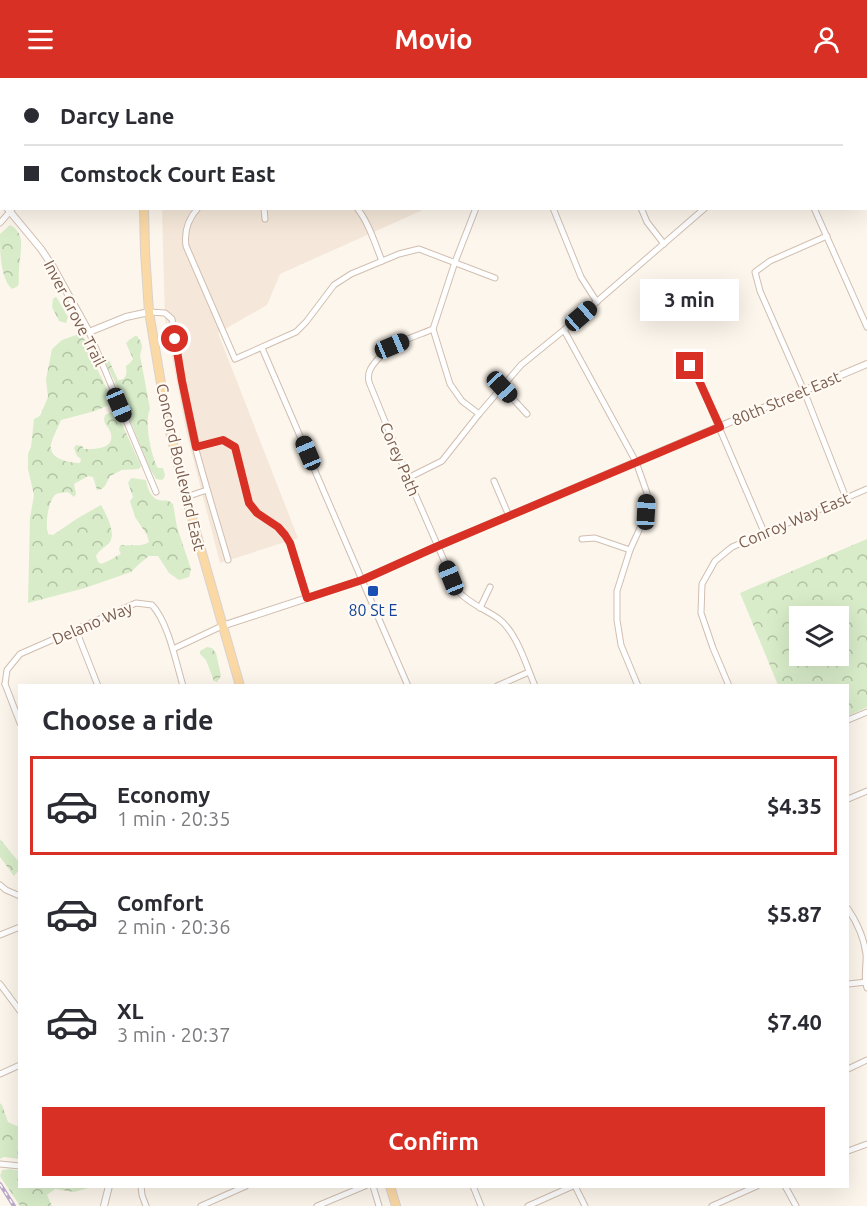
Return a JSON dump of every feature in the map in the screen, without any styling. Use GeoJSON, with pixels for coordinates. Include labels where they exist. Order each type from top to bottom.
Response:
{"type":"FeatureCollection","features":[{"type":"Feature","properties":{"kind":"main road","name":"Concord Boulevard East"},"geometry":{"type":"LineString","coordinates":[[144,210],[149,312],[167,418],[186,497],[239,684]]}},
{"type":"Feature","properties":{"kind":"main road"},"geometry":{"type":"LineString","coordinates":[[391,1188],[396,1206]]}},
{"type":"Feature","properties":{"kind":"street"},"geometry":{"type":"LineString","coordinates":[[0,223],[9,210]]}},
{"type":"Feature","properties":{"kind":"street","name":"Inver Grove Trail"},"geometry":{"type":"LineString","coordinates":[[11,210],[53,267],[89,332],[156,492]]}},
{"type":"Feature","properties":{"kind":"street"},"geometry":{"type":"LineString","coordinates":[[197,210],[188,223],[186,246],[235,359],[296,332],[334,285],[351,274],[399,254],[419,249],[495,278]]}},
{"type":"Feature","properties":{"kind":"street"},"geometry":{"type":"LineString","coordinates":[[264,210],[265,219]]}},
{"type":"Feature","properties":{"kind":"street"},"geometry":{"type":"LineString","coordinates":[[359,210],[369,228],[382,261]]}},
{"type":"Feature","properties":{"kind":"street"},"geometry":{"type":"LineString","coordinates":[[475,210],[433,329],[450,384],[462,401],[479,414]]}},
{"type":"Feature","properties":{"kind":"street"},"geometry":{"type":"LineString","coordinates":[[554,210],[581,277],[597,302]]}},
{"type":"Feature","properties":{"kind":"street"},"geometry":{"type":"LineString","coordinates":[[642,210],[647,222],[664,244]]}},
{"type":"Feature","properties":{"kind":"street"},"geometry":{"type":"LineString","coordinates":[[408,478],[442,461],[521,366],[703,210]]}},
{"type":"Feature","properties":{"kind":"street"},"geometry":{"type":"LineString","coordinates":[[814,210],[867,327]]}},
{"type":"Feature","properties":{"kind":"street"},"geometry":{"type":"LineString","coordinates":[[827,236],[770,261],[755,272],[760,291],[804,391],[846,498]]}},
{"type":"Feature","properties":{"kind":"street"},"geometry":{"type":"LineString","coordinates":[[89,332],[126,317],[149,312],[169,315],[172,320],[196,447],[228,560]]}},
{"type":"Feature","properties":{"kind":"street","name":"Corey Path"},"geometry":{"type":"LineString","coordinates":[[433,329],[385,351],[370,368],[369,382],[457,590],[464,598],[499,619],[507,627],[534,684]]}},
{"type":"Feature","properties":{"kind":"street"},"geometry":{"type":"LineString","coordinates":[[564,330],[636,462],[647,493],[645,517],[630,550],[617,591],[617,620],[621,645],[637,684]]}},
{"type":"Feature","properties":{"kind":"street"},"geometry":{"type":"LineString","coordinates":[[262,348],[407,684]]}},
{"type":"Feature","properties":{"kind":"street"},"geometry":{"type":"LineString","coordinates":[[683,356],[697,376],[764,532]]}},
{"type":"Feature","properties":{"kind":"street","name":"80th Street East"},"geometry":{"type":"LineString","coordinates":[[173,649],[222,626],[362,580],[867,364]]}},
{"type":"Feature","properties":{"kind":"street"},"geometry":{"type":"LineString","coordinates":[[502,387],[527,414]]}},
{"type":"Feature","properties":{"kind":"street"},"geometry":{"type":"LineString","coordinates":[[196,447],[223,440],[235,447],[249,503],[257,513],[278,527],[290,543],[307,598]]}},
{"type":"Feature","properties":{"kind":"street"},"geometry":{"type":"LineString","coordinates":[[494,481],[509,516]]}},
{"type":"Feature","properties":{"kind":"street","name":"Conroy Way East"},"geometry":{"type":"LineString","coordinates":[[728,684],[701,613],[702,584],[715,561],[732,547],[867,489]]}},
{"type":"Feature","properties":{"kind":"street"},"geometry":{"type":"LineString","coordinates":[[186,497],[207,490]]}},
{"type":"Feature","properties":{"kind":"street"},"geometry":{"type":"LineString","coordinates":[[582,539],[595,538],[630,550]]}},
{"type":"Feature","properties":{"kind":"street"},"geometry":{"type":"LineString","coordinates":[[480,608],[490,587]]}},
{"type":"Feature","properties":{"kind":"street","name":"Delano Way"},"geometry":{"type":"LineString","coordinates":[[2,684],[7,670],[20,654],[136,603],[152,605],[158,611],[173,649]]}},
{"type":"Feature","properties":{"kind":"street"},"geometry":{"type":"LineString","coordinates":[[76,630],[97,684]]}},
{"type":"Feature","properties":{"kind":"street"},"geometry":{"type":"LineString","coordinates":[[173,649],[182,684]]}},
{"type":"Feature","properties":{"kind":"street"},"geometry":{"type":"LineString","coordinates":[[502,684],[529,672]]}},
{"type":"Feature","properties":{"kind":"street"},"geometry":{"type":"LineString","coordinates":[[2,684],[18,719]]}},
{"type":"Feature","properties":{"kind":"street"},"geometry":{"type":"LineString","coordinates":[[849,720],[867,712]]}},
{"type":"Feature","properties":{"kind":"street"},"geometry":{"type":"LineString","coordinates":[[849,799],[867,791]]}},
{"type":"Feature","properties":{"kind":"street"},"geometry":{"type":"LineString","coordinates":[[0,885],[18,895]]}},
{"type":"Feature","properties":{"kind":"street"},"geometry":{"type":"LineString","coordinates":[[849,911],[862,937],[866,955],[866,984],[849,984]]}},
{"type":"Feature","properties":{"kind":"street"},"geometry":{"type":"LineString","coordinates":[[0,934],[18,928]]}},
{"type":"Feature","properties":{"kind":"street"},"geometry":{"type":"LineString","coordinates":[[0,984],[18,1008]]}},
{"type":"Feature","properties":{"kind":"street"},"geometry":{"type":"LineString","coordinates":[[849,1069],[867,1060]]}},
{"type":"Feature","properties":{"kind":"street"},"geometry":{"type":"LineString","coordinates":[[0,1074],[18,1066]]}},
{"type":"Feature","properties":{"kind":"street"},"geometry":{"type":"LineString","coordinates":[[849,1151],[867,1144]]}},
{"type":"Feature","properties":{"kind":"street"},"geometry":{"type":"LineString","coordinates":[[0,1164],[18,1166]]}},
{"type":"Feature","properties":{"kind":"street"},"geometry":{"type":"LineString","coordinates":[[104,1206],[108,1188]]}},
{"type":"Feature","properties":{"kind":"street"},"geometry":{"type":"LineString","coordinates":[[141,1188],[146,1206]]}},
{"type":"Feature","properties":{"kind":"street"},"geometry":{"type":"LineString","coordinates":[[317,1206],[359,1188]]}},
{"type":"Feature","properties":{"kind":"street"},"geometry":{"type":"LineString","coordinates":[[373,1188],[378,1206]]}},
{"type":"Feature","properties":{"kind":"street"},"geometry":{"type":"LineString","coordinates":[[473,1188],[481,1206]]}},
{"type":"Feature","properties":{"kind":"street"},"geometry":{"type":"LineString","coordinates":[[528,1206],[569,1188]]}},
{"type":"Feature","properties":{"kind":"street"},"geometry":{"type":"LineString","coordinates":[[575,1188],[585,1206]]}},
{"type":"Feature","properties":{"kind":"street"},"geometry":{"type":"LineString","coordinates":[[712,1206],[752,1188]]}},
{"type":"Feature","properties":{"kind":"street"},"geometry":{"type":"LineString","coordinates":[[786,1188],[796,1206]]}},
{"type":"Feature","properties":{"kind":"street"},"geometry":{"type":"LineString","coordinates":[[201,1206],[237,1189]]}},
{"type":"Feature","properties":{"kind":"shaded area"},"geometry":{"type":"Polygon","coordinates":[[[162,210],[423,210],[280,274],[267,305],[218,333],[298,538],[220,563],[186,431],[165,320],[162,210]]]}},
{"type":"Feature","properties":{"kind":"green space"},"geometry":{"type":"Polygon","coordinates":[[[10,225],[16,229],[21,239],[19,284],[12,289],[5,278],[0,248],[0,234],[10,225]]]}},
{"type":"Feature","properties":{"kind":"green space"},"geometry":{"type":"Polygon","coordinates":[[[55,297],[68,317],[66,323],[59,321],[52,307],[55,297]]]}},
{"type":"Feature","properties":{"kind":"green space"},"geometry":{"type":"Polygon","coordinates":[[[79,334],[87,342],[89,353],[114,403],[95,411],[61,420],[51,449],[60,459],[80,463],[81,459],[74,448],[76,445],[84,449],[106,446],[109,443],[111,434],[104,419],[105,415],[113,411],[117,413],[141,466],[139,469],[122,470],[110,476],[100,489],[97,490],[93,477],[88,476],[74,484],[76,494],[74,497],[68,492],[55,495],[48,514],[48,534],[53,535],[101,505],[110,523],[112,538],[96,556],[98,562],[104,563],[121,554],[120,545],[146,544],[149,542],[147,535],[135,517],[130,501],[133,497],[128,483],[131,478],[146,480],[148,489],[156,499],[173,504],[177,527],[191,569],[189,577],[179,580],[169,573],[158,556],[149,556],[131,572],[85,588],[28,603],[30,518],[34,495],[28,469],[28,454],[34,419],[40,416],[48,397],[46,379],[52,349],[62,340],[79,334]]]}},
{"type":"Feature","properties":{"kind":"green space"},"geometry":{"type":"Polygon","coordinates":[[[135,336],[142,345],[140,355],[150,409],[148,414],[149,438],[155,463],[158,468],[163,468],[165,475],[162,480],[156,479],[149,467],[105,362],[108,358],[118,380],[123,379],[126,366],[133,359],[126,343],[135,336]]]}},
{"type":"Feature","properties":{"kind":"green space"},"geometry":{"type":"Polygon","coordinates":[[[867,539],[867,707],[849,716],[849,684],[778,684],[740,593],[867,539]]]}},
{"type":"Feature","properties":{"kind":"green space"},"geometry":{"type":"Polygon","coordinates":[[[207,647],[212,648],[216,653],[221,676],[217,682],[214,681],[206,660],[200,654],[200,651],[207,647]]]}},
{"type":"Feature","properties":{"kind":"green space"},"geometry":{"type":"Polygon","coordinates":[[[0,839],[18,861],[18,871],[14,876],[0,857],[0,839]]]}},
{"type":"Feature","properties":{"kind":"green space"},"geometry":{"type":"Polygon","coordinates":[[[0,1103],[8,1122],[18,1127],[18,1159],[4,1157],[0,1159],[0,1103]]]}},
{"type":"Feature","properties":{"kind":"green space"},"geometry":{"type":"Polygon","coordinates":[[[2,1170],[18,1171],[18,1188],[88,1188],[74,1192],[55,1189],[47,1195],[52,1206],[20,1206],[0,1176],[2,1170]]]}},
{"type":"Feature","properties":{"kind":"railway"},"geometry":{"type":"LineString","coordinates":[[0,1184],[14,1206]]}},
{"type":"Feature","properties":{"kind":"place","name":"80 St E"},"geometry":{"type":"Point","coordinates":[373,591]}},
{"type":"Feature","properties":{"kind":"route"},"geometry":{"type":"LineString","coordinates":[[175,339],[196,447],[223,440],[235,447],[249,503],[257,513],[278,527],[290,543],[307,598],[362,580],[720,427],[697,376],[690,366]]}}]}
